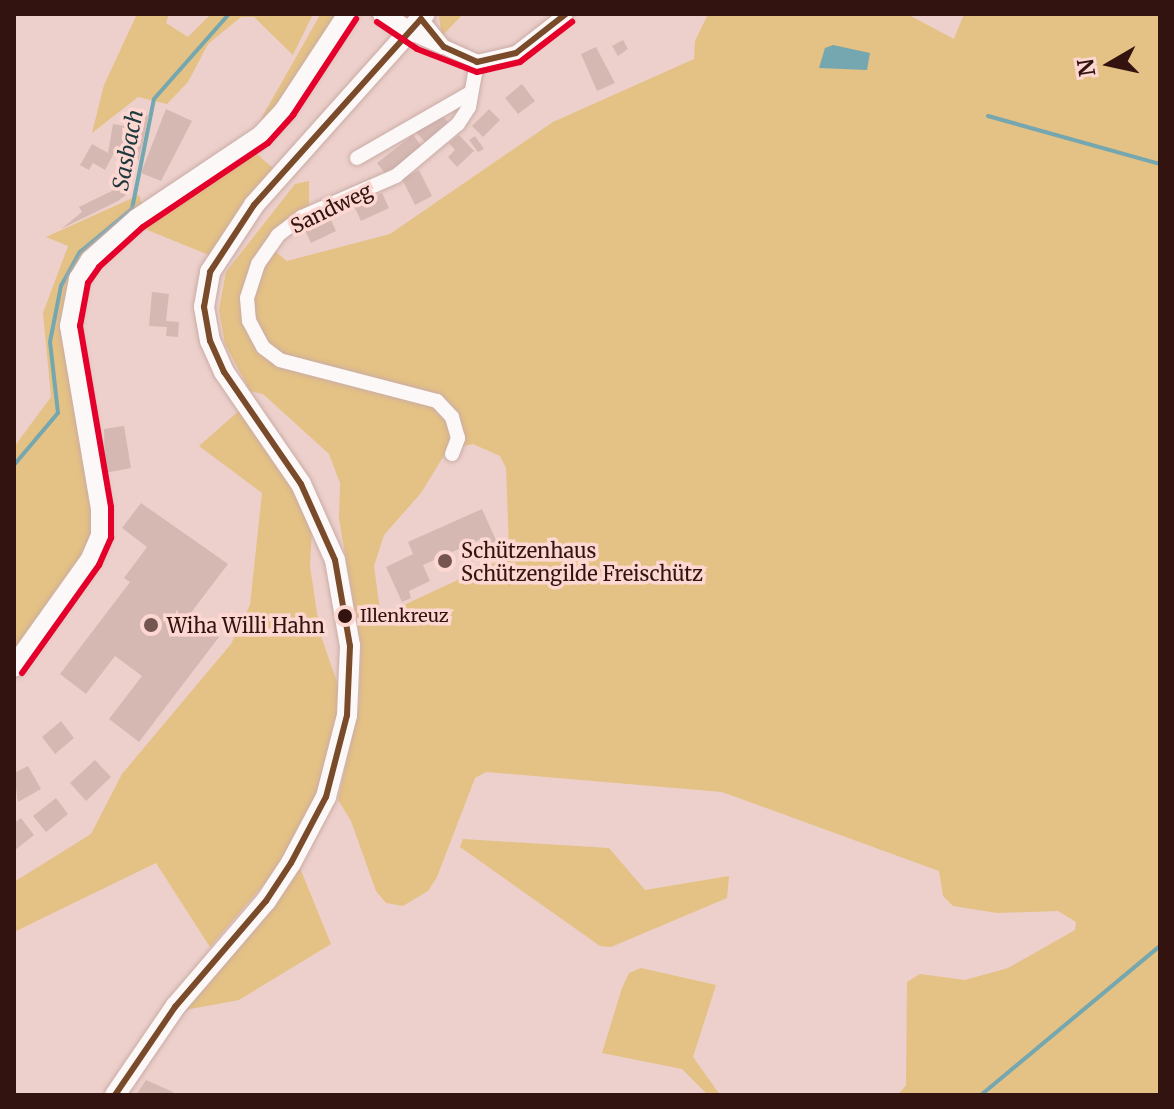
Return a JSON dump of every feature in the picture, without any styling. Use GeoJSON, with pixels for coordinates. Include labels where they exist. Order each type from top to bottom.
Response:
{"type":"FeatureCollection","features":[{"type":"Feature","properties":{"kind":"main road"},"geometry":{"type":"LineString","coordinates":[[14,667],[91,559],[101,536],[101,509],[71,341],[71,301],[79,279],[91,260],[137,219],[261,136],[285,110],[348,14]]}},
{"type":"Feature","properties":{"kind":"main road"},"geometry":{"type":"LineString","coordinates":[[383,14],[417,20]]}},
{"type":"Feature","properties":{"kind":"main road"},"geometry":{"type":"LineString","coordinates":[[115,1095],[175,1007],[266,901],[291,863],[326,797],[347,715],[350,646],[335,560],[301,484],[224,372],[210,341],[204,307],[210,272],[254,205],[417,20]]}},
{"type":"Feature","properties":{"kind":"street"},"geometry":{"type":"LineString","coordinates":[[417,20],[444,47],[477,62],[516,53],[566,14]]}},
{"type":"Feature","properties":{"kind":"street","name":"Sandweg"},"geometry":{"type":"LineString","coordinates":[[452,454],[458,438],[452,417],[437,401],[280,360],[263,347],[249,321],[247,298],[258,264],[278,235],[302,217],[396,176],[426,156],[458,124],[469,107],[477,62]]}},
{"type":"Feature","properties":{"kind":"street","name":"Sandweg"},"geometry":{"type":"LineString","coordinates":[[357,158],[470,93]]}},
{"type":"Feature","properties":{"kind":"shaded area"},"geometry":{"type":"Polygon","coordinates":[[[137,14],[169,14],[166,23],[188,37],[211,14],[313,14],[293,55],[254,17],[241,17],[208,44],[188,82],[167,104],[138,97],[92,133],[104,85],[137,14]]]}},
{"type":"Feature","properties":{"kind":"shaded area"},"geometry":{"type":"Polygon","coordinates":[[[337,14],[295,86],[261,128],[262,117],[320,15],[337,14]]]}},
{"type":"Feature","properties":{"kind":"shaded area"},"geometry":{"type":"Polygon","coordinates":[[[442,14],[463,14],[442,36],[439,17],[442,14]]]}},
{"type":"Feature","properties":{"kind":"shaded area"},"geometry":{"type":"Polygon","coordinates":[[[708,14],[907,14],[954,39],[964,14],[1160,14],[1160,1095],[898,1095],[906,1085],[907,982],[920,974],[965,980],[1008,968],[1075,930],[1076,922],[1058,911],[997,913],[953,906],[943,896],[939,871],[722,792],[486,772],[475,778],[437,877],[428,891],[403,906],[386,903],[376,891],[351,821],[338,800],[359,705],[361,646],[339,519],[340,483],[329,454],[263,394],[250,391],[225,344],[219,310],[226,272],[295,184],[309,181],[309,206],[267,245],[287,261],[390,234],[553,122],[694,59],[695,41],[708,14]],[[473,444],[448,449],[421,493],[384,535],[374,566],[380,610],[391,611],[503,559],[509,549],[506,468],[500,456],[473,444]]]}},
{"type":"Feature","properties":{"kind":"shaded area"},"geometry":{"type":"Polygon","coordinates":[[[256,153],[275,170],[209,255],[140,227],[256,153]]]}},
{"type":"Feature","properties":{"kind":"shaded area"},"geometry":{"type":"Polygon","coordinates":[[[139,195],[142,204],[65,302],[97,510],[87,555],[14,656],[14,447],[51,397],[43,313],[68,246],[46,237],[139,195]]]}},
{"type":"Feature","properties":{"kind":"shaded area"},"geometry":{"type":"Polygon","coordinates":[[[241,409],[296,492],[312,528],[310,566],[320,633],[340,691],[335,738],[306,823],[288,856],[210,947],[156,863],[14,932],[14,882],[91,834],[122,774],[231,644],[250,605],[262,493],[199,446],[241,409]]]}},
{"type":"Feature","properties":{"kind":"shaded area"},"geometry":{"type":"Polygon","coordinates":[[[463,839],[609,848],[645,890],[729,876],[727,898],[611,947],[600,946],[460,847],[463,839]]]}},
{"type":"Feature","properties":{"kind":"shaded area"},"geometry":{"type":"Polygon","coordinates":[[[300,868],[331,944],[239,1000],[185,1010],[262,921],[300,868]]]}},
{"type":"Feature","properties":{"kind":"shaded area"},"geometry":{"type":"Polygon","coordinates":[[[641,968],[716,985],[693,1057],[720,1095],[708,1095],[682,1069],[602,1053],[622,988],[629,973],[641,968]]]}},
{"type":"Feature","properties":{"kind":"water"},"geometry":{"type":"Polygon","coordinates":[[[833,45],[870,53],[867,70],[819,68],[825,48],[833,45]]]}},
{"type":"Feature","properties":{"kind":"building"},"geometry":{"type":"Polygon","coordinates":[[[623,40],[628,49],[618,56],[612,46],[623,40]]]}},
{"type":"Feature","properties":{"kind":"building"},"geometry":{"type":"Polygon","coordinates":[[[596,47],[615,83],[597,91],[581,54],[596,47]]]}},
{"type":"Feature","properties":{"kind":"building"},"geometry":{"type":"Polygon","coordinates":[[[522,84],[535,101],[518,114],[505,98],[522,84]]]}},
{"type":"Feature","properties":{"kind":"building"},"geometry":{"type":"Polygon","coordinates":[[[166,109],[192,121],[161,181],[141,173],[166,109]]]}},
{"type":"Feature","properties":{"kind":"building"},"geometry":{"type":"Polygon","coordinates":[[[489,109],[500,120],[483,137],[472,126],[489,109]]]}},
{"type":"Feature","properties":{"kind":"building"},"geometry":{"type":"Polygon","coordinates":[[[135,111],[149,116],[138,163],[113,155],[105,170],[93,163],[89,170],[80,165],[92,144],[108,153],[113,124],[130,127],[135,111]]]}},
{"type":"Feature","properties":{"kind":"building"},"geometry":{"type":"Polygon","coordinates":[[[439,112],[448,122],[425,142],[416,132],[439,112]]]}},
{"type":"Feature","properties":{"kind":"building"},"geometry":{"type":"Polygon","coordinates":[[[413,135],[422,147],[386,175],[377,163],[413,135]]]}},
{"type":"Feature","properties":{"kind":"building"},"geometry":{"type":"Polygon","coordinates":[[[459,135],[474,151],[457,167],[448,157],[455,150],[449,143],[459,135]]]}},
{"type":"Feature","properties":{"kind":"building"},"geometry":{"type":"Polygon","coordinates":[[[475,136],[484,149],[478,152],[469,140],[475,136]]]}},
{"type":"Feature","properties":{"kind":"building"},"geometry":{"type":"Polygon","coordinates":[[[419,170],[432,196],[415,205],[402,179],[419,170]]]}},
{"type":"Feature","properties":{"kind":"building"},"geometry":{"type":"Polygon","coordinates":[[[122,186],[127,194],[118,201],[61,229],[82,212],[79,207],[122,186]]]}},
{"type":"Feature","properties":{"kind":"building"},"geometry":{"type":"Polygon","coordinates":[[[382,193],[389,208],[361,221],[354,206],[382,193]]]}},
{"type":"Feature","properties":{"kind":"building"},"geometry":{"type":"Polygon","coordinates":[[[330,218],[336,231],[311,243],[305,230],[330,218]]]}},
{"type":"Feature","properties":{"kind":"building"},"geometry":{"type":"Polygon","coordinates":[[[152,292],[169,294],[166,321],[179,322],[178,337],[166,336],[167,327],[149,326],[152,292]]]}},
{"type":"Feature","properties":{"kind":"building"},"geometry":{"type":"Polygon","coordinates":[[[124,426],[131,468],[105,473],[104,429],[124,426]]]}},
{"type":"Feature","properties":{"kind":"building","name":"Wiha Willi Hahn"},"geometry":{"type":"Polygon","coordinates":[[[141,503],[228,564],[190,614],[219,637],[139,742],[109,719],[142,676],[115,656],[86,694],[60,674],[130,582],[124,578],[147,547],[122,528],[141,503]]]}},
{"type":"Feature","properties":{"kind":"building"},"geometry":{"type":"Polygon","coordinates":[[[482,509],[500,549],[487,554],[481,539],[423,565],[430,581],[409,591],[411,598],[402,602],[386,567],[413,554],[408,542],[482,509]]]}},
{"type":"Feature","properties":{"kind":"building"},"geometry":{"type":"Polygon","coordinates":[[[61,721],[74,738],[55,754],[42,737],[61,721]]]}},
{"type":"Feature","properties":{"kind":"building"},"geometry":{"type":"Polygon","coordinates":[[[95,760],[111,777],[86,801],[70,783],[95,760]]]}},
{"type":"Feature","properties":{"kind":"building"},"geometry":{"type":"Polygon","coordinates":[[[28,766],[41,789],[18,802],[14,773],[28,766]]]}},
{"type":"Feature","properties":{"kind":"building"},"geometry":{"type":"Polygon","coordinates":[[[56,798],[68,814],[46,832],[33,816],[56,798]]]}},
{"type":"Feature","properties":{"kind":"building"},"geometry":{"type":"Polygon","coordinates":[[[21,818],[34,835],[14,851],[14,823],[21,818]]]}},
{"type":"Feature","properties":{"kind":"building"},"geometry":{"type":"Polygon","coordinates":[[[146,1080],[173,1092],[172,1095],[136,1095],[146,1080]]]}},
{"type":"Feature","properties":{"kind":"waterway","name":"Sasbach"},"geometry":{"type":"LineString","coordinates":[[14,465],[58,413],[50,342],[61,286],[80,252],[132,209],[154,99],[229,14]]}},
{"type":"Feature","properties":{"kind":"waterway"},"geometry":{"type":"LineString","coordinates":[[988,116],[1160,164]]}},
{"type":"Feature","properties":{"kind":"waterway"},"geometry":{"type":"LineString","coordinates":[[981,1095],[1160,946]]}},
{"type":"Feature","properties":{"kind":"transit line"},"geometry":{"type":"LineString","coordinates":[[115,1095],[175,1007],[266,901],[291,863],[326,797],[347,715],[350,646],[335,560],[301,484],[224,372],[210,341],[204,307],[210,272],[254,205],[421,19],[444,47],[477,62],[516,53],[566,14]]}},
{"type":"Feature","properties":{"kind":"transit line"},"geometry":{"type":"LineString","coordinates":[[22,673],[99,565],[111,538],[111,507],[80,326],[88,283],[99,267],[143,227],[268,143],[293,115],[356,19]]}},
{"type":"Feature","properties":{"kind":"transit line"},"geometry":{"type":"LineString","coordinates":[[377,22],[417,49],[477,72],[520,62],[572,22]]}},
{"type":"Feature","properties":{"kind":"place","name":"Schützenhaus Schützengilde Freischütz"},"geometry":{"type":"Point","coordinates":[445,561]}},
{"type":"Feature","properties":{"kind":"place","name":"Illenkreuz"},"geometry":{"type":"Point","coordinates":[345,616]}},
{"type":"Feature","properties":{"kind":"place","name":"Wiha Willi Hahn"},"geometry":{"type":"Point","coordinates":[151,625]}}]}
